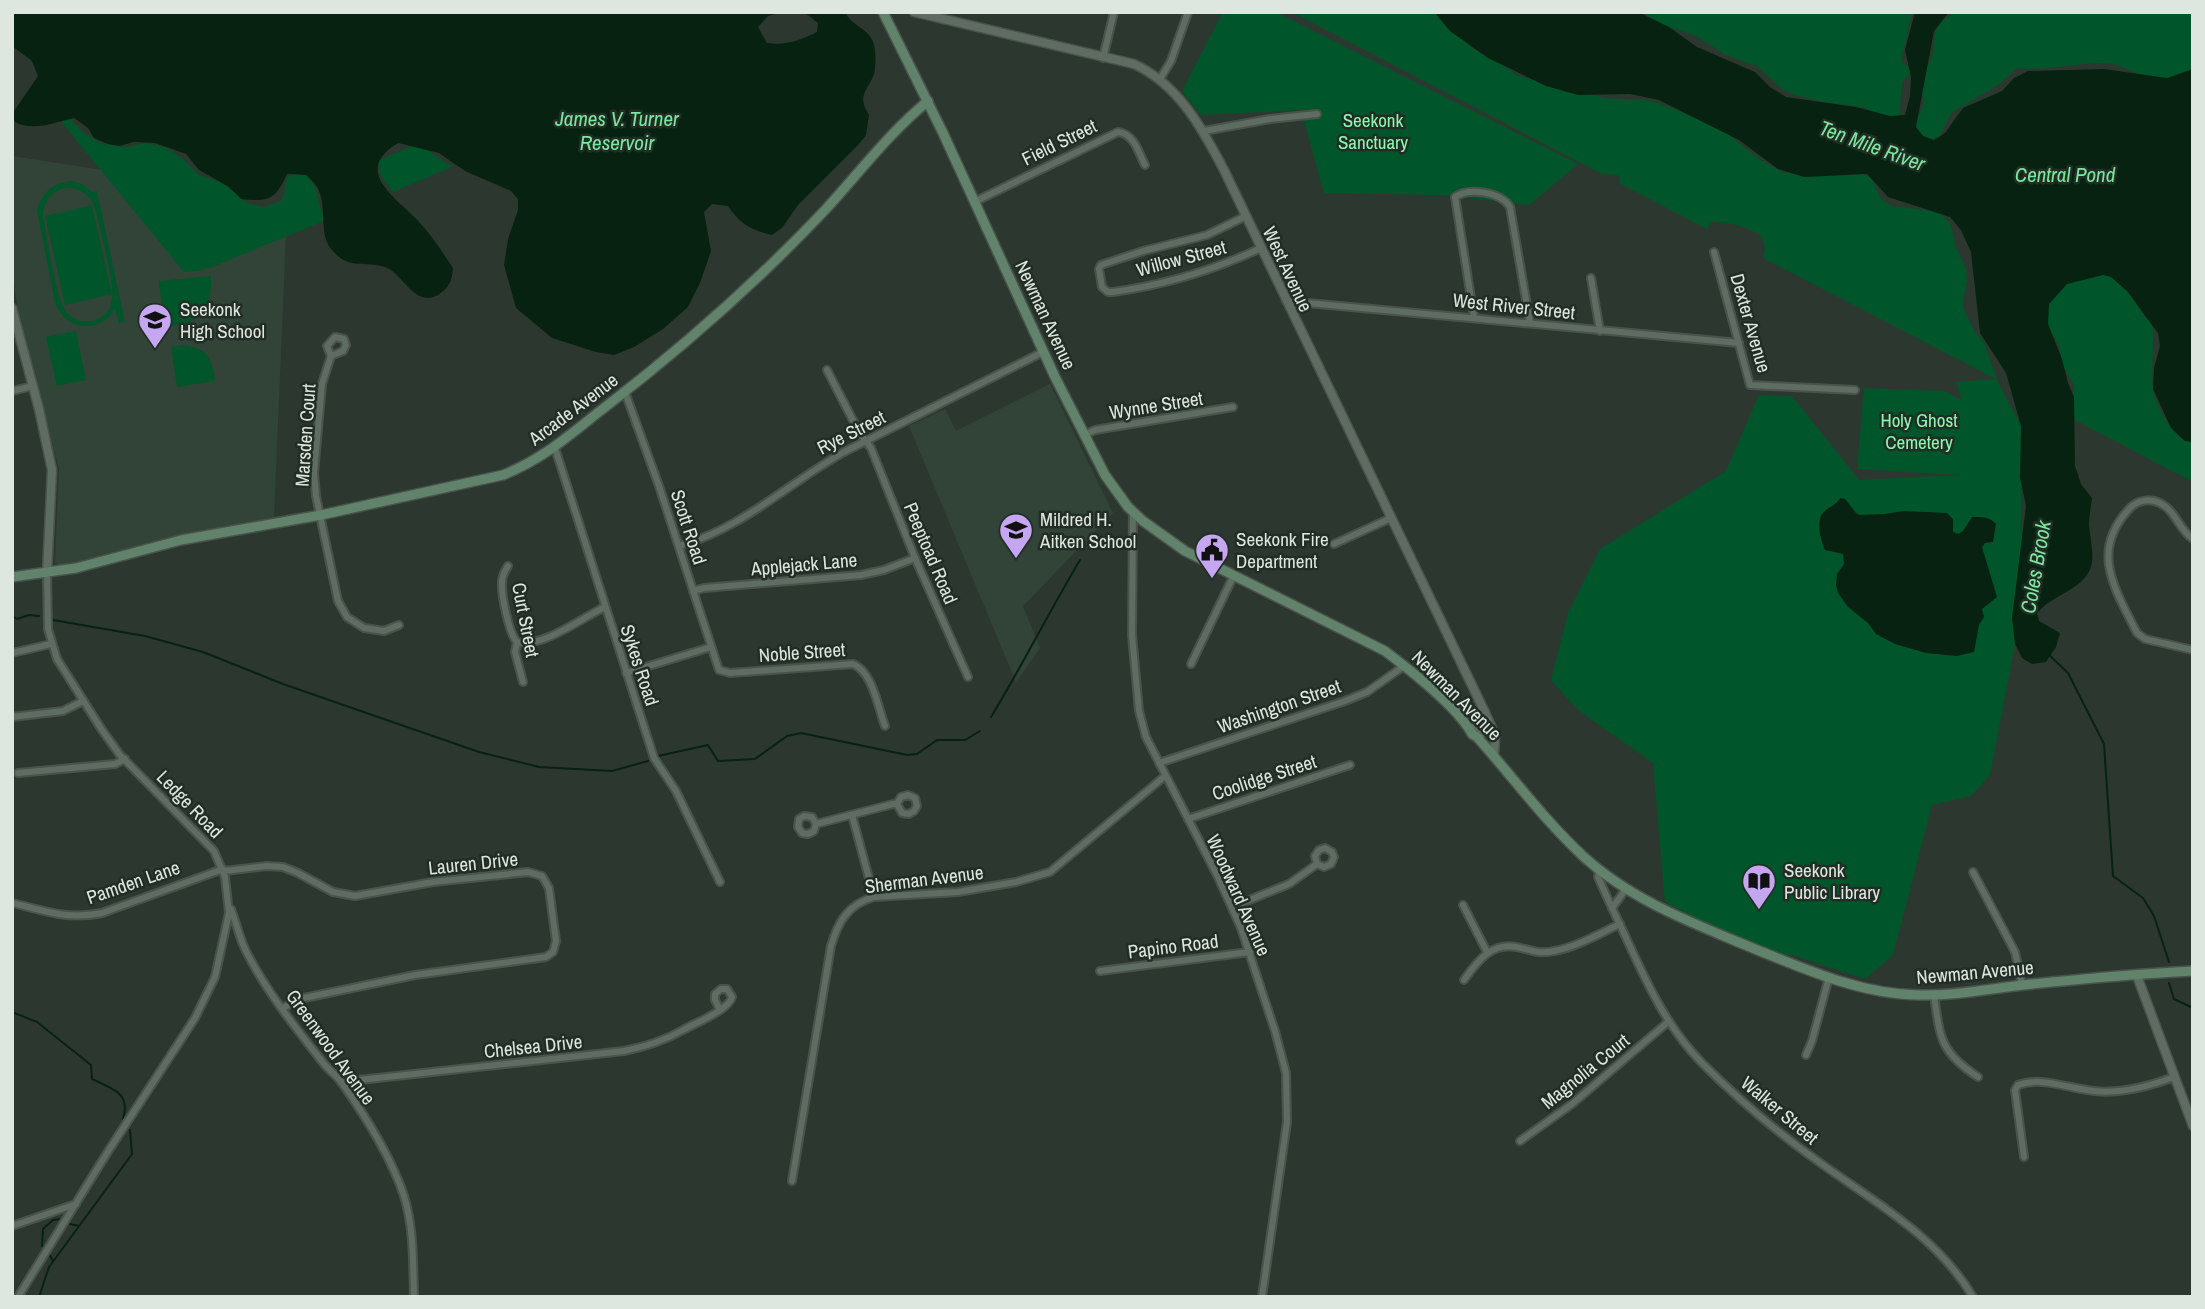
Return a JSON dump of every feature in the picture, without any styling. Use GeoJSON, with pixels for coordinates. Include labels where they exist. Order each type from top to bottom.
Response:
{"type":"FeatureCollection","features":[{"type":"Feature","properties":{"kind":"main road","name":"Newman Avenue"},"geometry":{"type":"LineString","coordinates":[[883,12],[1084,435],[1105,475],[1133,512],[1185,551],[1385,651],[1425,682],[1494,756],[1558,831],[1626,889],[1705,928],[1829,977],[1893,994],[1934,995],[2193,971]]}},
{"type":"Feature","properties":{"kind":"main road","name":"Arcade Avenue"},"geometry":{"type":"LineString","coordinates":[[12,577],[47,573],[197,537],[321,515],[503,475],[527,465],[555,448],[704,325],[816,219],[904,123],[928,102]]}},
{"type":"Feature","properties":{"kind":"street","name":"West Avenue"},"geometry":{"type":"LineString","coordinates":[[914,12],[1134,64],[1160,79],[1189,109],[1204,131],[1246,216],[1485,712],[1494,738],[1494,756]]}},
{"type":"Feature","properties":{"kind":"street"},"geometry":{"type":"LineString","coordinates":[[1103,58],[1114,12]]}},
{"type":"Feature","properties":{"kind":"street"},"geometry":{"type":"LineString","coordinates":[[1160,79],[1171,61],[1188,12]]}},
{"type":"Feature","properties":{"kind":"street"},"geometry":{"type":"LineString","coordinates":[[1204,131],[1317,114]]}},
{"type":"Feature","properties":{"kind":"street","name":"Field Street"},"geometry":{"type":"LineString","coordinates":[[974,202],[1118,132],[1131,138],[1145,165]]}},
{"type":"Feature","properties":{"kind":"street"},"geometry":{"type":"LineString","coordinates":[[1474,317],[1455,197],[1466,192],[1492,195],[1507,202],[1512,215],[1530,323]]}},
{"type":"Feature","properties":{"kind":"street","name":"Willow Street"},"geometry":{"type":"LineString","coordinates":[[1246,216],[1207,235],[1101,265],[1098,269],[1101,281],[1108,292],[1158,283],[1217,268],[1261,248]]}},
{"type":"Feature","properties":{"kind":"street","name":"Dexter Avenue"},"geometry":{"type":"LineString","coordinates":[[1714,252],[1750,385],[1854,390]]}},
{"type":"Feature","properties":{"kind":"street"},"geometry":{"type":"LineString","coordinates":[[1591,278],[1600,331]]}},
{"type":"Feature","properties":{"kind":"street","name":"West River Street"},"geometry":{"type":"LineString","coordinates":[[1286,301],[1740,343]]}},
{"type":"Feature","properties":{"kind":"street","name":"Ledge Road"},"geometry":{"type":"LineString","coordinates":[[12,308],[52,470],[47,573],[48,629],[51,644],[57,659],[83,701],[125,759],[206,841],[223,870],[229,902],[223,944],[211,988],[195,1018],[19,1297]]}},
{"type":"Feature","properties":{"kind":"street","name":"Rye Street"},"geometry":{"type":"LineString","coordinates":[[679,546],[728,528],[813,470],[1043,352]]}},
{"type":"Feature","properties":{"kind":"street","name":"Marsden Court"},"geometry":{"type":"LineString","coordinates":[[331,356],[322,384],[314,473],[338,601],[347,617],[364,628],[384,631],[399,625]]}},
{"type":"Feature","properties":{"kind":"street","name":"Peeptoad Road"},"geometry":{"type":"LineString","coordinates":[[827,370],[859,432],[872,448],[915,558],[968,677]]}},
{"type":"Feature","properties":{"kind":"street"},"geometry":{"type":"LineString","coordinates":[[12,391],[33,386]]}},
{"type":"Feature","properties":{"kind":"street","name":"Scott Road"},"geometry":{"type":"LineString","coordinates":[[625,392],[679,546],[717,666],[722,672]]}},
{"type":"Feature","properties":{"kind":"street","name":"Wynne Street"},"geometry":{"type":"LineString","coordinates":[[1084,435],[1096,430],[1233,407]]}},
{"type":"Feature","properties":{"kind":"street","name":"Sykes Road"},"geometry":{"type":"LineString","coordinates":[[555,448],[654,758],[676,791],[720,882]]}},
{"type":"Feature","properties":{"kind":"street"},"geometry":{"type":"LineString","coordinates":[[2193,539],[2185,534],[2168,509],[2160,503],[2145,500],[2131,508],[2121,521],[2107,557],[2112,579],[2137,633],[2145,639],[2193,650]]}},
{"type":"Feature","properties":{"kind":"street","name":"Woodward Avenue"},"geometry":{"type":"LineString","coordinates":[[1133,512],[1131,603],[1134,663],[1139,711],[1146,737],[1232,907],[1250,952],[1282,1054],[1287,1091],[1284,1145],[1262,1297]]}},
{"type":"Feature","properties":{"kind":"street"},"geometry":{"type":"LineString","coordinates":[[1334,544],[1391,518]]}},
{"type":"Feature","properties":{"kind":"street","name":"Applejack Lane"},"geometry":{"type":"LineString","coordinates":[[693,591],[861,575],[884,570],[915,558]]}},
{"type":"Feature","properties":{"kind":"street","name":"Curt Street"},"geometry":{"type":"LineString","coordinates":[[508,566],[501,585],[511,634],[517,642],[515,652],[523,682]]}},
{"type":"Feature","properties":{"kind":"street"},"geometry":{"type":"LineString","coordinates":[[1191,664],[1234,576]]}},
{"type":"Feature","properties":{"kind":"street"},"geometry":{"type":"LineString","coordinates":[[517,642],[525,644],[558,634],[606,607]]}},
{"type":"Feature","properties":{"kind":"street"},"geometry":{"type":"LineString","coordinates":[[12,653],[51,644]]}},
{"type":"Feature","properties":{"kind":"street"},"geometry":{"type":"LineString","coordinates":[[626,673],[711,647]]}},
{"type":"Feature","properties":{"kind":"street","name":"Noble Street"},"geometry":{"type":"LineString","coordinates":[[722,672],[853,664],[859,666],[867,677],[885,726]]}},
{"type":"Feature","properties":{"kind":"street","name":"Washington Street"},"geometry":{"type":"LineString","coordinates":[[1158,763],[1345,701],[1367,692],[1404,666]]}},
{"type":"Feature","properties":{"kind":"street"},"geometry":{"type":"LineString","coordinates":[[12,717],[63,711],[83,701]]}},
{"type":"Feature","properties":{"kind":"street"},"geometry":{"type":"LineString","coordinates":[[1474,734],[1485,712]]}},
{"type":"Feature","properties":{"kind":"street"},"geometry":{"type":"LineString","coordinates":[[1474,734],[1491,726]]}},
{"type":"Feature","properties":{"kind":"street"},"geometry":{"type":"LineString","coordinates":[[18,773],[115,764],[125,759]]}},
{"type":"Feature","properties":{"kind":"street","name":"Coolidge Street"},"geometry":{"type":"LineString","coordinates":[[1188,819],[1350,765]]}},
{"type":"Feature","properties":{"kind":"street","name":"Sherman Avenue"},"geometry":{"type":"LineString","coordinates":[[792,1181],[819,1016],[837,927],[852,907],[874,897],[958,892],[1016,882],[1050,872],[1165,776]]}},
{"type":"Feature","properties":{"kind":"street"},"geometry":{"type":"LineString","coordinates":[[816,824],[897,804]]}},
{"type":"Feature","properties":{"kind":"street"},"geometry":{"type":"LineString","coordinates":[[852,814],[874,897]]}},
{"type":"Feature","properties":{"kind":"street"},"geometry":{"type":"LineString","coordinates":[[1232,907],[1294,882],[1317,864]]}},
{"type":"Feature","properties":{"kind":"street","name":"Lauren Drive"},"geometry":{"type":"LineString","coordinates":[[223,870],[283,867],[333,892],[355,896],[433,882],[528,872],[540,874],[548,882],[556,941],[552,952],[546,957],[430,972],[304,998],[282,1008]]}},
{"type":"Feature","properties":{"kind":"street","name":"Walker Street"},"geometry":{"type":"LineString","coordinates":[[1600,869],[1598,877],[1646,981],[1668,1022],[1702,1063],[1818,1162],[1878,1202],[1931,1244],[1965,1282],[1973,1297]]}},
{"type":"Feature","properties":{"kind":"street","name":"Pamden Lane"},"geometry":{"type":"LineString","coordinates":[[12,903],[52,915],[85,916],[102,913],[223,870]]}},
{"type":"Feature","properties":{"kind":"street"},"geometry":{"type":"LineString","coordinates":[[1973,872],[2012,944],[2022,985]]}},
{"type":"Feature","properties":{"kind":"street"},"geometry":{"type":"LineString","coordinates":[[1612,908],[1626,889]]}},
{"type":"Feature","properties":{"kind":"street","name":"Greenwood Avenue"},"geometry":{"type":"LineString","coordinates":[[229,902],[242,940],[282,1008],[341,1082],[382,1149],[403,1195],[412,1243],[414,1297]]}},
{"type":"Feature","properties":{"kind":"street"},"geometry":{"type":"LineString","coordinates":[[1463,905],[1487,952]]}},
{"type":"Feature","properties":{"kind":"street"},"geometry":{"type":"LineString","coordinates":[[1464,980],[1487,952],[1508,946],[1536,952],[1558,951],[1620,924]]}},
{"type":"Feature","properties":{"kind":"street"},"geometry":{"type":"LineString","coordinates":[[223,944],[242,940]]}},
{"type":"Feature","properties":{"kind":"street","name":"Papino Road"},"geometry":{"type":"LineString","coordinates":[[1100,971],[1250,952]]}},
{"type":"Feature","properties":{"kind":"street"},"geometry":{"type":"LineString","coordinates":[[2137,976],[2193,1126]]}},
{"type":"Feature","properties":{"kind":"street"},"geometry":{"type":"LineString","coordinates":[[1806,1055],[1829,977]]}},
{"type":"Feature","properties":{"kind":"street"},"geometry":{"type":"LineString","coordinates":[[1934,995],[1939,1034],[1945,1048],[1954,1059],[1978,1077]]}},
{"type":"Feature","properties":{"kind":"street","name":"Chelsea Drive"},"geometry":{"type":"LineString","coordinates":[[341,1082],[624,1051],[668,1038],[720,1010]]}},
{"type":"Feature","properties":{"kind":"street","name":"Magnolia Court"},"geometry":{"type":"LineString","coordinates":[[1520,1141],[1572,1104],[1668,1022]]}},
{"type":"Feature","properties":{"kind":"street"},"geometry":{"type":"LineString","coordinates":[[2024,1157],[2016,1087],[2023,1083],[2045,1083],[2108,1092],[2146,1086],[2174,1077]]}},
{"type":"Feature","properties":{"kind":"street"},"geometry":{"type":"LineString","coordinates":[[12,1226],[76,1204]]}},
{"type":"Feature","properties":{"kind":"shaded area","name":"Seekonk High School"},"geometry":{"type":"Polygon","coordinates":[[[12,156],[109,171],[193,271],[286,233],[274,517],[61,566],[55,562],[59,469],[19,316],[12,272],[12,156]]]}},
{"type":"Feature","properties":{"kind":"shaded area","name":"Mildred H. Aitken School"},"geometry":{"type":"Polygon","coordinates":[[[1050,384],[1113,513],[1023,606],[1040,648],[1016,682],[909,426],[945,409],[956,431],[1050,384]]]}},
{"type":"Feature","properties":{"kind":"green space","name":"Seekonk Sanctuary"},"geometry":{"type":"Polygon","coordinates":[[[1223,12],[1276,12],[1578,164],[1529,205],[1443,195],[1324,193],[1301,110],[1201,115],[1182,91],[1223,12]]]}},
{"type":"Feature","properties":{"kind":"green space","name":"Holy Ghost Cemetery"},"geometry":{"type":"Polygon","coordinates":[[[1292,12],[1437,12],[1473,49],[1483,52],[1519,76],[1605,98],[1646,100],[1670,107],[1725,132],[1761,160],[1784,173],[1862,173],[1871,178],[1881,199],[1891,206],[1935,211],[1946,218],[1951,226],[1956,248],[1966,268],[1963,302],[1965,312],[1975,332],[1984,342],[1997,380],[2021,426],[2021,559],[2015,644],[1990,775],[1971,796],[1932,805],[1893,955],[1865,979],[1795,956],[1760,951],[1665,902],[1653,763],[1578,710],[1551,680],[1568,613],[1600,549],[1726,471],[1759,395],[1792,396],[1859,480],[1961,475],[1857,469],[1864,388],[1944,391],[1962,400],[1956,382],[1996,379],[1763,258],[1765,250],[1762,236],[1757,233],[1738,225],[1717,222],[1711,222],[1707,229],[1619,183],[1620,177],[1617,175],[1602,174],[1292,12]]]}},
{"type":"Feature","properties":{"kind":"green space"},"geometry":{"type":"Polygon","coordinates":[[[1642,12],[1912,12],[1902,57],[1903,63],[1912,71],[1902,83],[1899,119],[1884,117],[1863,107],[1822,102],[1792,94],[1781,88],[1757,66],[1726,55],[1694,35],[1663,25],[1642,12]]]}},
{"type":"Feature","properties":{"kind":"green space"},"geometry":{"type":"Polygon","coordinates":[[[1955,12],[2193,12],[2193,72],[2154,79],[2104,63],[2017,68],[1998,85],[1951,113],[1939,137],[1928,140],[1916,133],[1923,102],[1918,82],[1932,56],[1938,26],[1955,12]]]}},
{"type":"Feature","properties":{"kind":"green space"},"geometry":{"type":"Polygon","coordinates":[[[59,119],[70,119],[83,132],[102,144],[127,147],[145,143],[165,147],[199,175],[223,183],[249,204],[264,207],[281,201],[286,179],[293,173],[305,172],[315,187],[324,221],[205,270],[184,272],[59,119]]]}},
{"type":"Feature","properties":{"kind":"green space"},"geometry":{"type":"Polygon","coordinates":[[[417,144],[454,166],[393,192],[381,174],[380,160],[417,144]]]}},
{"type":"Feature","properties":{"kind":"green space"},"geometry":{"type":"Polygon","coordinates":[[[72,181],[93,192],[97,191],[125,322],[119,323],[115,309],[100,323],[92,326],[75,324],[60,312],[55,303],[37,210],[49,190],[72,181]],[[64,188],[47,200],[43,213],[51,262],[64,308],[70,316],[88,322],[100,318],[109,308],[112,299],[111,281],[95,208],[83,192],[64,188]]]}},
{"type":"Feature","properties":{"kind":"green space"},"geometry":{"type":"Polygon","coordinates":[[[92,205],[112,294],[65,305],[45,216],[92,205]]]}},
{"type":"Feature","properties":{"kind":"green space"},"geometry":{"type":"Polygon","coordinates":[[[2108,273],[2131,294],[2144,316],[2152,323],[2154,394],[2173,431],[2193,442],[2193,482],[2073,419],[2074,385],[2063,366],[2058,343],[2045,323],[2044,297],[2063,280],[2108,273]]]}},
{"type":"Feature","properties":{"kind":"green space"},"geometry":{"type":"Polygon","coordinates":[[[211,276],[209,299],[202,314],[187,322],[164,327],[159,281],[211,276]]]}},
{"type":"Feature","properties":{"kind":"green space"},"geometry":{"type":"Polygon","coordinates":[[[76,331],[86,380],[57,386],[46,337],[76,331]]]}},
{"type":"Feature","properties":{"kind":"green space"},"geometry":{"type":"Polygon","coordinates":[[[184,345],[204,352],[212,366],[215,381],[177,387],[171,347],[184,345]]]}},
{"type":"Feature","properties":{"kind":"water","name":"James V. Turner Reservoir"},"geometry":{"type":"Polygon","coordinates":[[[12,12],[783,12],[768,16],[758,27],[767,43],[781,44],[817,32],[818,23],[804,12],[845,12],[872,39],[875,64],[874,74],[863,98],[869,115],[866,135],[859,144],[798,205],[782,228],[772,235],[747,225],[728,206],[712,204],[704,212],[711,251],[688,307],[663,329],[634,347],[614,355],[552,338],[516,308],[504,265],[508,239],[518,210],[518,199],[511,191],[465,171],[439,153],[398,143],[384,154],[378,164],[378,175],[383,185],[425,228],[453,268],[447,287],[430,298],[415,293],[385,267],[350,263],[338,256],[327,242],[320,194],[316,185],[306,175],[287,174],[275,194],[265,199],[241,199],[229,187],[199,170],[186,154],[155,143],[134,142],[119,146],[108,144],[94,138],[88,128],[74,118],[37,126],[15,122],[12,114],[38,76],[32,61],[12,46],[12,12]]]}},
{"type":"Feature","properties":{"kind":"water","name":"Central Pond"},"geometry":{"type":"Polygon","coordinates":[[[1434,12],[1638,12],[1669,27],[1697,47],[1755,72],[1770,87],[1786,97],[1856,107],[1890,116],[1905,115],[1910,96],[1911,77],[1905,50],[1915,12],[1949,12],[1934,31],[1916,127],[1923,136],[1934,140],[1945,133],[1963,108],[2002,91],[2014,78],[2028,71],[2104,69],[2167,78],[2193,69],[2193,442],[2185,441],[2171,428],[2153,389],[2154,368],[2160,346],[2158,333],[2127,291],[2111,277],[2103,275],[2067,284],[2049,304],[2048,324],[2074,397],[2075,466],[2081,484],[2092,498],[2089,525],[2092,558],[2089,572],[2084,579],[2037,613],[2039,621],[2060,633],[2056,647],[2046,662],[2032,664],[2022,658],[2015,644],[2012,618],[2026,506],[2020,478],[2021,426],[2006,373],[1980,333],[1971,252],[1961,230],[1950,217],[1888,197],[1867,174],[1804,177],[1778,169],[1739,140],[1659,100],[1630,94],[1578,95],[1546,86],[1488,58],[1450,31],[1434,12]]]}},
{"type":"Feature","properties":{"kind":"water"},"geometry":{"type":"Polygon","coordinates":[[[1840,498],[1845,499],[1860,515],[1903,511],[1947,513],[1953,519],[1953,532],[1958,534],[1972,517],[1988,518],[1996,524],[1993,542],[1985,543],[1982,547],[1997,597],[1982,609],[1984,617],[1979,625],[1974,652],[1957,656],[1926,653],[1895,644],[1876,634],[1868,623],[1848,607],[1836,585],[1837,574],[1844,564],[1843,554],[1825,550],[1819,527],[1822,514],[1840,498]]]}},
{"type":"Feature","properties":{"kind":"waterway"},"geometry":{"type":"LineString","coordinates":[[991,717],[1080,560]]}},
{"type":"Feature","properties":{"kind":"waterway"},"geometry":{"type":"LineString","coordinates":[[12,616],[17,619],[29,615],[39,616]]}},
{"type":"Feature","properties":{"kind":"waterway"},"geometry":{"type":"LineString","coordinates":[[53,620],[145,636],[203,652],[283,684],[479,752],[539,767],[612,771],[648,761]]}},
{"type":"Feature","properties":{"kind":"waterway","name":"Coles Brook"},"geometry":{"type":"LineString","coordinates":[[2049,655],[2068,673],[2104,744],[2113,876],[2143,898],[2154,916],[2169,962]]}},
{"type":"Feature","properties":{"kind":"waterway"},"geometry":{"type":"LineString","coordinates":[[658,756],[708,745],[718,761],[755,759],[787,736],[801,733],[907,755],[917,754],[937,740],[965,740],[980,731]]}},
{"type":"Feature","properties":{"kind":"waterway","name":"Coles Brook"},"geometry":{"type":"LineString","coordinates":[[2169,983],[2174,999],[2193,1008]]}},
{"type":"Feature","properties":{"kind":"waterway"},"geometry":{"type":"LineString","coordinates":[[12,1012],[37,1022],[91,1065],[92,1079],[113,1089],[122,1097],[125,1110],[123,1119]]}},
{"type":"Feature","properties":{"kind":"waterway"},"geometry":{"type":"LineString","coordinates":[[39,1297],[49,1267],[132,1154],[130,1130]]}},
{"type":"Feature","properties":{"kind":"waterway"},"geometry":{"type":"LineString","coordinates":[[42,1246],[43,1229],[53,1220],[59,1219]]}},
{"type":"Feature","properties":{"kind":"waterway"},"geometry":{"type":"LineString","coordinates":[[70,1224],[79,1226]]}},
{"type":"Feature","properties":{"kind":"waterway"},"geometry":{"type":"LineString","coordinates":[[49,1254],[53,1261]]}},
{"type":"Feature","properties":{"kind":"place","name":"Seekonk High School"},"geometry":{"type":"Point","coordinates":[155,350]}},
{"type":"Feature","properties":{"kind":"place","name":"Mildred H. Aitken School"},"geometry":{"type":"Point","coordinates":[1016,560]}},
{"type":"Feature","properties":{"kind":"place","name":"Seekonk Fire Department"},"geometry":{"type":"Point","coordinates":[1212,580]}},
{"type":"Feature","properties":{"kind":"place","name":"Seekonk Public Library"},"geometry":{"type":"Point","coordinates":[1759,911]}},
{"type":"Feature","properties":{"kind":"water label","name":"Ten Mile River"},"geometry":{"type":"Point","coordinates":[1872,146]}}]}
